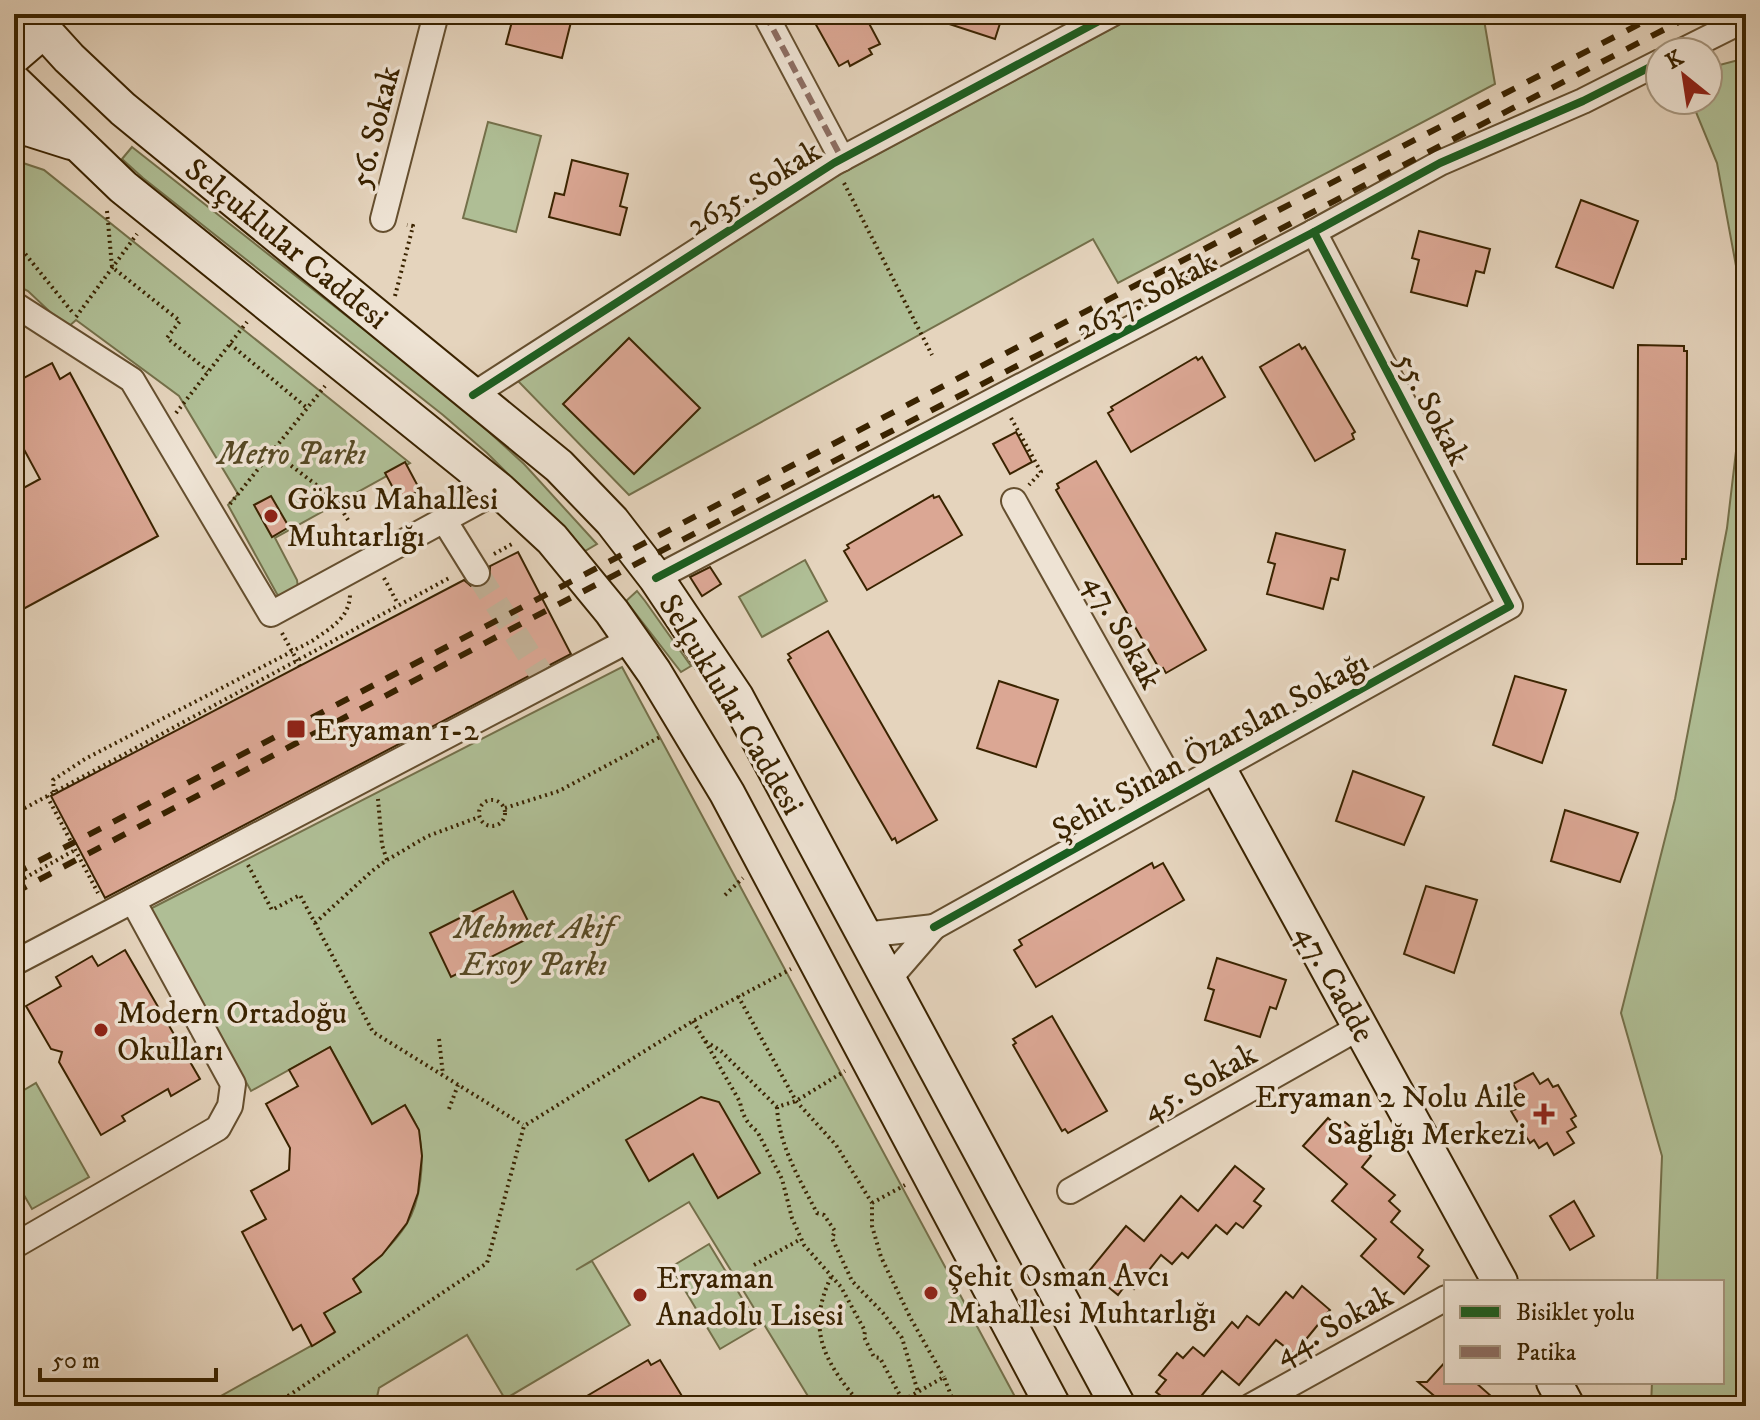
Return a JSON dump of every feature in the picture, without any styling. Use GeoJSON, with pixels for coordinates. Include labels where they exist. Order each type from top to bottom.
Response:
{"type":"FeatureCollection","features":[{"type":"Feature","properties":{"kind":"main road"},"geometry":{"type":"LineString","coordinates":[[14,56],[36,23]]}},
{"type":"Feature","properties":{"kind":"main road","name":"Selçuklular Caddesi"},"geometry":{"type":"LineString","coordinates":[[36,23],[123,109],[559,466],[612,521],[656,578],[736,697],[1118,1406]]}},
{"type":"Feature","properties":{"kind":"main road","name":"Selçuklular Caddesi"},"geometry":{"type":"LineString","coordinates":[[14,82],[75,143],[153,211],[499,490],[552,539],[631,639],[727,793],[1053,1406]]}},
{"type":"Feature","properties":{"kind":"main road"},"geometry":{"type":"LineString","coordinates":[[14,127],[75,143]]}},
{"type":"Feature","properties":{"kind":"main road","name":"47. Cadde"},"geometry":{"type":"LineString","coordinates":[[1218,768],[1360,1027],[1489,1278]]}},
{"type":"Feature","properties":{"kind":"main road"},"geometry":{"type":"LineString","coordinates":[[816,961],[864,935]]}},
{"type":"Feature","properties":{"kind":"main road"},"geometry":{"type":"LineString","coordinates":[[840,1007],[888,980]]}},
{"type":"Feature","properties":{"kind":"main road"},"geometry":{"type":"LineString","coordinates":[[1555,1384],[1567,1406]]}},
{"type":"Feature","properties":{"kind":"street","name":"56. Sokak"},"geometry":{"type":"LineString","coordinates":[[383,219],[436,14]]}},
{"type":"Feature","properties":{"kind":"street"},"geometry":{"type":"LineString","coordinates":[[765,14],[838,161]]}},
{"type":"Feature","properties":{"kind":"street","name":"2635. Sokak"},"geometry":{"type":"LineString","coordinates":[[473,395],[838,161],[1112,14]]}},
{"type":"Feature","properties":{"kind":"street"},"geometry":{"type":"LineString","coordinates":[[1712,36],[1746,19]]}},
{"type":"Feature","properties":{"kind":"street","name":"2637. Sokak"},"geometry":{"type":"LineString","coordinates":[[656,578],[1440,163],[1583,101],[1644,70]]}},
{"type":"Feature","properties":{"kind":"street","name":"55. Sokak"},"geometry":{"type":"LineString","coordinates":[[1314,232],[1510,606]]}},
{"type":"Feature","properties":{"kind":"street"},"geometry":{"type":"LineString","coordinates":[[14,304],[70,326],[132,380],[271,614],[499,490]]}},
{"type":"Feature","properties":{"kind":"street","name":"47. Sokak"},"geometry":{"type":"LineString","coordinates":[[1014,501],[1177,791]]}},
{"type":"Feature","properties":{"kind":"street"},"geometry":{"type":"LineString","coordinates":[[444,520],[475,569]]}},
{"type":"Feature","properties":{"kind":"street","name":"Şehit Sinan Özarslan Sokağı"},"geometry":{"type":"LineString","coordinates":[[934,927],[1510,606]]}},
{"type":"Feature","properties":{"kind":"street"},"geometry":{"type":"LineString","coordinates":[[14,963],[374,774],[544,677],[631,639]]}},
{"type":"Feature","properties":{"kind":"street"},"geometry":{"type":"LineString","coordinates":[[14,1246],[218,1128],[230,1106],[233,1084],[133,901]]}},
{"type":"Feature","properties":{"kind":"street"},"geometry":{"type":"LineString","coordinates":[[864,935],[934,927]]}},
{"type":"Feature","properties":{"kind":"street"},"geometry":{"type":"LineString","coordinates":[[888,980],[934,927]]}},
{"type":"Feature","properties":{"kind":"street","name":"45. Sokak"},"geometry":{"type":"LineString","coordinates":[[1070,1191],[1360,1027]]}},
{"type":"Feature","properties":{"kind":"street","name":"44. Sokak"},"geometry":{"type":"LineString","coordinates":[[1251,1406],[1444,1299]]}},
{"type":"Feature","properties":{"kind":"path"},"geometry":{"type":"LineString","coordinates":[[838,161],[932,355]]}},
{"type":"Feature","properties":{"kind":"path"},"geometry":{"type":"LineString","coordinates":[[104,169],[112,267],[180,321],[167,338],[208,371]]}},
{"type":"Feature","properties":{"kind":"path"},"geometry":{"type":"LineString","coordinates":[[14,240],[70,326],[153,211]]}},
{"type":"Feature","properties":{"kind":"path"},"geometry":{"type":"LineString","coordinates":[[162,430],[264,301]]}},
{"type":"Feature","properties":{"kind":"path"},"geometry":{"type":"LineString","coordinates":[[230,344],[307,408]]}},
{"type":"Feature","properties":{"kind":"path"},"geometry":{"type":"LineString","coordinates":[[216,521],[343,364]]}},
{"type":"Feature","properties":{"kind":"path"},"geometry":{"type":"LineString","coordinates":[[1000,398],[1041,472],[1014,501]]}},
{"type":"Feature","properties":{"kind":"path"},"geometry":{"type":"LineString","coordinates":[[272,451],[336,500],[348,520]]}},
{"type":"Feature","properties":{"kind":"path"},"geometry":{"type":"LineString","coordinates":[[14,814],[298,663],[398,604],[475,569],[541,528]]}},
{"type":"Feature","properties":{"kind":"path"},"geometry":{"type":"LineString","coordinates":[[374,558],[398,604]]}},
{"type":"Feature","properties":{"kind":"path"},"geometry":{"type":"LineString","coordinates":[[54,792],[53,780],[85,759],[292,651],[342,620],[351,599],[346,573]]}},
{"type":"Feature","properties":{"kind":"path"},"geometry":{"type":"LineString","coordinates":[[280,630],[298,663]]}},
{"type":"Feature","properties":{"kind":"path"},"geometry":{"type":"LineString","coordinates":[[505,808],[559,791],[685,724]]}},
{"type":"Feature","properties":{"kind":"path"},"geometry":{"type":"LineString","coordinates":[[374,774],[382,845],[387,860]]}},
{"type":"Feature","properties":{"kind":"path"},"geometry":{"type":"LineString","coordinates":[[47,796],[109,914]]}},
{"type":"Feature","properties":{"kind":"path"},"geometry":{"type":"LineString","coordinates":[[315,923],[341,897],[387,860],[428,836],[479,817],[484,803],[490,800],[498,801],[505,808]]}},
{"type":"Feature","properties":{"kind":"path"},"geometry":{"type":"LineString","coordinates":[[479,817],[489,826],[498,826],[503,821],[505,808]]}},
{"type":"Feature","properties":{"kind":"path"},"geometry":{"type":"LineString","coordinates":[[243,843],[248,866],[272,910],[300,895],[373,1032],[524,1126]]}},
{"type":"Feature","properties":{"kind":"path"},"geometry":{"type":"LineString","coordinates":[[14,884],[75,850]]}},
{"type":"Feature","properties":{"kind":"path"},"geometry":{"type":"LineString","coordinates":[[273,1406],[487,1263],[524,1126],[693,1021],[789,969],[816,961]]}},
{"type":"Feature","properties":{"kind":"path"},"geometry":{"type":"LineString","coordinates":[[738,996],[796,1101],[836,1145],[872,1203],[872,1226],[881,1257],[944,1377],[955,1406]]}},
{"type":"Feature","properties":{"kind":"path"},"geometry":{"type":"LineString","coordinates":[[693,1021],[782,1179],[801,1239],[841,1287],[865,1331],[864,1337],[874,1357],[880,1358],[903,1401]]}},
{"type":"Feature","properties":{"kind":"path"},"geometry":{"type":"LineString","coordinates":[[439,1039],[443,1075]]}},
{"type":"Feature","properties":{"kind":"path"},"geometry":{"type":"LineString","coordinates":[[705,1041],[721,1051],[777,1107],[778,1126],[787,1155],[817,1213],[824,1215],[835,1231],[832,1238],[852,1281],[902,1338],[918,1392]]}},
{"type":"Feature","properties":{"kind":"path"},"geometry":{"type":"LineString","coordinates":[[777,1107],[796,1101],[844,1072],[863,1051]]}},
{"type":"Feature","properties":{"kind":"path"},"geometry":{"type":"LineString","coordinates":[[449,1109],[458,1085]]}},
{"type":"Feature","properties":{"kind":"path"},"geometry":{"type":"LineString","coordinates":[[872,1203],[928,1172]]}},
{"type":"Feature","properties":{"kind":"path"},"geometry":{"type":"LineString","coordinates":[[754,1265],[801,1239]]}},
{"type":"Feature","properties":{"kind":"path"},"geometry":{"type":"LineString","coordinates":[[831,1277],[818,1315],[819,1334],[825,1355],[862,1406]]}},
{"type":"Feature","properties":{"kind":"path"},"geometry":{"type":"LineString","coordinates":[[893,1406],[944,1377]]}},
{"type":"Feature","properties":{"kind":"green space"},"geometry":{"type":"Polygon","coordinates":[[[1139,14],[1483,14],[1495,84],[1118,283],[1093,239],[629,495],[517,380],[835,177],[1139,14]]]}},
{"type":"Feature","properties":{"kind":"green space"},"geometry":{"type":"Polygon","coordinates":[[[1746,58],[1746,320],[1717,163],[1698,116],[1724,116],[1724,64],[1746,58]]]}},
{"type":"Feature","properties":{"kind":"green space"},"geometry":{"type":"Polygon","coordinates":[[[488,122],[541,136],[516,232],[463,218],[488,122]]]}},
{"type":"Feature","properties":{"kind":"green space"},"geometry":{"type":"Polygon","coordinates":[[[132,147],[456,402],[524,464],[597,544],[585,551],[487,453],[443,415],[143,178],[122,159],[132,147]]]}},
{"type":"Feature","properties":{"kind":"green space","name":"Metro Parkı"},"geometry":{"type":"Polygon","coordinates":[[[14,160],[44,170],[410,463],[275,538],[297,580],[298,588],[282,597],[277,594],[228,505],[238,494],[179,396],[76,320],[67,328],[28,291],[14,284],[14,160]]]}},
{"type":"Feature","properties":{"kind":"green space"},"geometry":{"type":"Polygon","coordinates":[[[1746,366],[1746,1406],[1651,1406],[1652,1384],[1724,1384],[1724,1280],[1657,1280],[1662,1156],[1621,1013],[1675,799],[1727,528],[1746,366]]]}},
{"type":"Feature","properties":{"kind":"green space"},"geometry":{"type":"Polygon","coordinates":[[[805,560],[827,601],[762,637],[739,597],[805,560]]]}},
{"type":"Feature","properties":{"kind":"green space"},"geometry":{"type":"Polygon","coordinates":[[[637,591],[691,666],[681,672],[626,601],[637,591]]]}},
{"type":"Feature","properties":{"kind":"green space","name":"Mehmet Akif Ersoy Parkı"},"geometry":{"type":"Polygon","coordinates":[[[622,667],[1020,1406],[814,1406],[689,1202],[576,1270],[592,1261],[630,1325],[505,1399],[467,1335],[379,1388],[375,1406],[203,1406],[334,1333],[324,1313],[360,1292],[353,1279],[388,1248],[411,1215],[420,1180],[421,1144],[417,1126],[405,1105],[372,1124],[330,1047],[251,1091],[150,909],[622,667]]]}},
{"type":"Feature","properties":{"kind":"green space"},"geometry":{"type":"Polygon","coordinates":[[[36,1083],[89,1177],[32,1209],[14,1178],[14,1096],[36,1083]]]}},
{"type":"Feature","properties":{"kind":"green space"},"geometry":{"type":"Polygon","coordinates":[[[709,1244],[759,1326],[720,1349],[671,1267],[709,1244]]]}},
{"type":"Feature","properties":{"kind":"building"},"geometry":{"type":"Polygon","coordinates":[[[514,14],[573,14],[562,58],[506,44],[514,14]]]}},
{"type":"Feature","properties":{"kind":"building"},"geometry":{"type":"Polygon","coordinates":[[[810,14],[864,14],[880,44],[869,49],[872,54],[850,66],[848,61],[839,66],[810,14]]]}},
{"type":"Feature","properties":{"kind":"building"},"geometry":{"type":"Polygon","coordinates":[[[932,14],[1003,14],[995,39],[931,18],[932,14]]]}},
{"type":"Feature","properties":{"kind":"building"},"geometry":{"type":"Polygon","coordinates":[[[572,160],[628,174],[620,206],[627,208],[620,235],[549,217],[555,193],[564,195],[572,160]]]}},
{"type":"Feature","properties":{"kind":"building"},"geometry":{"type":"Polygon","coordinates":[[[1581,200],[1638,221],[1613,288],[1556,267],[1581,200]]]}},
{"type":"Feature","properties":{"kind":"building"},"geometry":{"type":"Polygon","coordinates":[[[1419,231],[1490,249],[1484,273],[1476,271],[1467,306],[1411,292],[1419,260],[1412,258],[1419,231]]]}},
{"type":"Feature","properties":{"kind":"building"},"geometry":{"type":"Polygon","coordinates":[[[629,338],[700,408],[634,474],[563,404],[629,338]]]}},
{"type":"Feature","properties":{"kind":"building"},"geometry":{"type":"Polygon","coordinates":[[[1299,344],[1302,349],[1305,347],[1355,432],[1352,434],[1354,439],[1315,461],[1260,367],[1299,344]]]}},
{"type":"Feature","properties":{"kind":"building"},"geometry":{"type":"Polygon","coordinates":[[[1638,345],[1684,346],[1684,351],[1687,351],[1686,559],[1682,559],[1682,564],[1637,564],[1638,345]]]}},
{"type":"Feature","properties":{"kind":"building"},"geometry":{"type":"Polygon","coordinates":[[[1196,357],[1198,360],[1202,357],[1225,397],[1131,452],[1108,413],[1113,410],[1111,407],[1196,357]]]}},
{"type":"Feature","properties":{"kind":"building"},"geometry":{"type":"Polygon","coordinates":[[[52,363],[60,379],[70,373],[158,536],[14,614],[14,493],[40,479],[14,431],[14,383],[52,363]]]}},
{"type":"Feature","properties":{"kind":"building"},"geometry":{"type":"Polygon","coordinates":[[[1016,432],[1032,462],[1010,474],[993,444],[1016,432]]]}},
{"type":"Feature","properties":{"kind":"building"},"geometry":{"type":"Polygon","coordinates":[[[1096,461],[1206,650],[1166,673],[1163,668],[1160,670],[1056,490],[1059,488],[1057,484],[1096,461]]]}},
{"type":"Feature","properties":{"kind":"building"},"geometry":{"type":"Polygon","coordinates":[[[405,462],[420,490],[400,501],[385,473],[405,462]]]}},
{"type":"Feature","properties":{"kind":"building"},"geometry":{"type":"Polygon","coordinates":[[[933,495],[934,498],[939,496],[962,535],[867,590],[844,551],[849,548],[847,545],[933,495]]]}},
{"type":"Feature","properties":{"kind":"building","name":"Göksu Mahallesi Muhtarlığı"},"geometry":{"type":"Polygon","coordinates":[[[271,496],[289,527],[272,537],[254,505],[271,496]]]}},
{"type":"Feature","properties":{"kind":"building"},"geometry":{"type":"Polygon","coordinates":[[[1276,533],[1345,550],[1338,580],[1331,578],[1323,609],[1267,594],[1275,564],[1268,562],[1276,533]]]}},
{"type":"Feature","properties":{"kind":"building","name":"Eryaman 1-2"},"geometry":{"type":"Polygon","coordinates":[[[518,552],[571,654],[105,898],[51,796],[464,580],[471,586],[484,586],[490,579],[490,566],[518,552]]]}},
{"type":"Feature","properties":{"kind":"building"},"geometry":{"type":"Polygon","coordinates":[[[710,567],[721,584],[702,596],[690,577],[710,567]]]}},
{"type":"Feature","properties":{"kind":"building"},"geometry":{"type":"Polygon","coordinates":[[[828,631],[937,820],[897,843],[895,838],[892,840],[788,660],[791,658],[788,654],[828,631]]]}},
{"type":"Feature","properties":{"kind":"building"},"geometry":{"type":"Polygon","coordinates":[[[1515,676],[1566,690],[1542,763],[1493,745],[1515,676]]]}},
{"type":"Feature","properties":{"kind":"building"},"geometry":{"type":"Polygon","coordinates":[[[999,681],[1058,700],[1036,767],[977,748],[999,681]]]}},
{"type":"Feature","properties":{"kind":"building"},"geometry":{"type":"Polygon","coordinates":[[[1353,771],[1424,797],[1404,845],[1336,821],[1353,771]]]}},
{"type":"Feature","properties":{"kind":"building"},"geometry":{"type":"Polygon","coordinates":[[[1565,810],[1638,833],[1620,882],[1551,861],[1565,810]]]}},
{"type":"Feature","properties":{"kind":"building"},"geometry":{"type":"Polygon","coordinates":[[[1152,863],[1154,868],[1163,863],[1184,900],[1036,987],[1014,950],[1022,945],[1019,940],[1152,863]]]}},
{"type":"Feature","properties":{"kind":"building"},"geometry":{"type":"Polygon","coordinates":[[[1426,886],[1477,900],[1454,973],[1404,954],[1426,886]]]}},
{"type":"Feature","properties":{"kind":"building"},"geometry":{"type":"Polygon","coordinates":[[[513,891],[535,935],[451,977],[430,933],[513,891]]]}},
{"type":"Feature","properties":{"kind":"building"},"geometry":{"type":"Polygon","coordinates":[[[125,950],[200,1079],[171,1096],[168,1089],[122,1116],[125,1121],[101,1135],[59,1062],[62,1052],[51,1049],[26,1006],[61,986],[56,977],[92,956],[98,966],[125,950]]]}},
{"type":"Feature","properties":{"kind":"building"},"geometry":{"type":"Polygon","coordinates":[[[1217,958],[1286,980],[1276,1009],[1270,1007],[1260,1037],[1205,1020],[1214,990],[1208,988],[1217,958]]]}},
{"type":"Feature","properties":{"kind":"building"},"geometry":{"type":"Polygon","coordinates":[[[1052,1016],[1107,1111],[1068,1133],[1065,1129],[1062,1131],[1013,1045],[1016,1043],[1013,1039],[1052,1016]]]}},
{"type":"Feature","properties":{"kind":"building"},"geometry":{"type":"Polygon","coordinates":[[[330,1047],[372,1124],[405,1105],[419,1130],[422,1156],[418,1193],[407,1223],[382,1255],[353,1279],[361,1292],[324,1313],[335,1332],[312,1346],[301,1325],[293,1330],[242,1232],[266,1219],[251,1191],[289,1170],[290,1148],[266,1104],[298,1086],[289,1070],[330,1047]]]}},
{"type":"Feature","properties":{"kind":"building","name":"Eryaman 2 Nolu Aile Sağlığı Merkezi"},"geometry":{"type":"Polygon","coordinates":[[[1533,1073],[1540,1084],[1548,1079],[1553,1087],[1558,1085],[1576,1116],[1571,1119],[1576,1127],[1567,1132],[1574,1143],[1554,1155],[1547,1143],[1539,1148],[1534,1140],[1530,1143],[1511,1111],[1516,1109],[1511,1101],[1520,1096],[1513,1084],[1533,1073]]]}},
{"type":"Feature","properties":{"kind":"building"},"geometry":{"type":"Polygon","coordinates":[[[701,1097],[719,1102],[760,1173],[718,1198],[693,1154],[649,1181],[626,1140],[701,1097]]]}},
{"type":"Feature","properties":{"kind":"building"},"geometry":{"type":"Polygon","coordinates":[[[1328,1118],[1339,1128],[1345,1122],[1366,1140],[1360,1146],[1371,1156],[1362,1167],[1395,1195],[1389,1201],[1400,1211],[1391,1222],[1423,1250],[1418,1257],[1429,1266],[1404,1294],[1361,1256],[1376,1239],[1332,1201],[1347,1184],[1303,1146],[1328,1118]]]}},
{"type":"Feature","properties":{"kind":"building"},"geometry":{"type":"Polygon","coordinates":[[[1235,1166],[1264,1189],[1254,1201],[1261,1206],[1243,1228],[1236,1223],[1227,1234],[1216,1225],[1188,1258],[1182,1253],[1172,1264],[1161,1255],[1134,1289],[1127,1283],[1118,1295],[1089,1271],[1126,1226],[1144,1241],[1181,1196],[1198,1211],[1235,1166]]]}},
{"type":"Feature","properties":{"kind":"building"},"geometry":{"type":"Polygon","coordinates":[[[1574,1201],[1594,1236],[1570,1250],[1550,1216],[1574,1201]]]}},
{"type":"Feature","properties":{"kind":"building"},"geometry":{"type":"Polygon","coordinates":[[[1302,1286],[1330,1310],[1294,1354],[1276,1340],[1239,1385],[1222,1371],[1193,1406],[1174,1406],[1156,1392],[1166,1380],[1159,1375],[1177,1353],[1183,1358],[1193,1347],[1204,1356],[1232,1322],[1238,1328],[1247,1316],[1259,1325],[1286,1292],[1293,1298],[1302,1286]]]}},
{"type":"Feature","properties":{"kind":"building"},"geometry":{"type":"Polygon","coordinates":[[[648,1360],[651,1365],[660,1360],[688,1406],[570,1406],[648,1360]]]}},
{"type":"Feature","properties":{"kind":"building"},"geometry":{"type":"Polygon","coordinates":[[[1444,1363],[1444,1384],[1477,1384],[1491,1396],[1483,1406],[1446,1406],[1418,1382],[1427,1382],[1444,1363]]]}},
{"type":"Feature","properties":{"kind":"tunnel"},"geometry":{"type":"LineString","coordinates":[[477,573],[540,672]]}},
{"type":"Feature","properties":{"kind":"railway"},"geometry":{"type":"LineString","coordinates":[[14,874],[1273,213],[1659,14]]}},
{"type":"Feature","properties":{"kind":"railway"},"geometry":{"type":"LineString","coordinates":[[14,893],[532,618],[1694,14]]}},
{"type":"Feature","properties":{"kind":"marked path"},"geometry":{"type":"LineString","coordinates":[[765,14],[842,159]]}},
{"type":"Feature","properties":{"kind":"cycle path"},"geometry":{"type":"LineString","coordinates":[[473,395],[834,163],[1112,14]]}},
{"type":"Feature","properties":{"kind":"cycle path"},"geometry":{"type":"LineString","coordinates":[[656,578],[1440,163],[1583,101],[1644,70]]}},
{"type":"Feature","properties":{"kind":"cycle path"},"geometry":{"type":"LineString","coordinates":[[934,927],[1510,606],[1314,232]]}},
{"type":"Feature","properties":{"kind":"place","name":"Göksu Mahallesi Muhtarlığı"},"geometry":{"type":"Point","coordinates":[271,516]}},
{"type":"Feature","properties":{"kind":"place","name":"Eryaman 1-2"},"geometry":{"type":"Point","coordinates":[296,729]}},
{"type":"Feature","properties":{"kind":"place","name":"Modern Ortadoğu Okulları"},"geometry":{"type":"Point","coordinates":[101,1030]}},
{"type":"Feature","properties":{"kind":"place","name":"Eryaman 2 Nolu Aile Sağlığı Merkezi"},"geometry":{"type":"Point","coordinates":[1544,1114]}},
{"type":"Feature","properties":{"kind":"place","name":"Şehit Osman Avcı Mahallesi Muhtarlığı"},"geometry":{"type":"Point","coordinates":[931,1293]}},
{"type":"Feature","properties":{"kind":"place","name":"Eryaman Anadolu Lisesi"},"geometry":{"type":"Point","coordinates":[640,1295]}}]}
